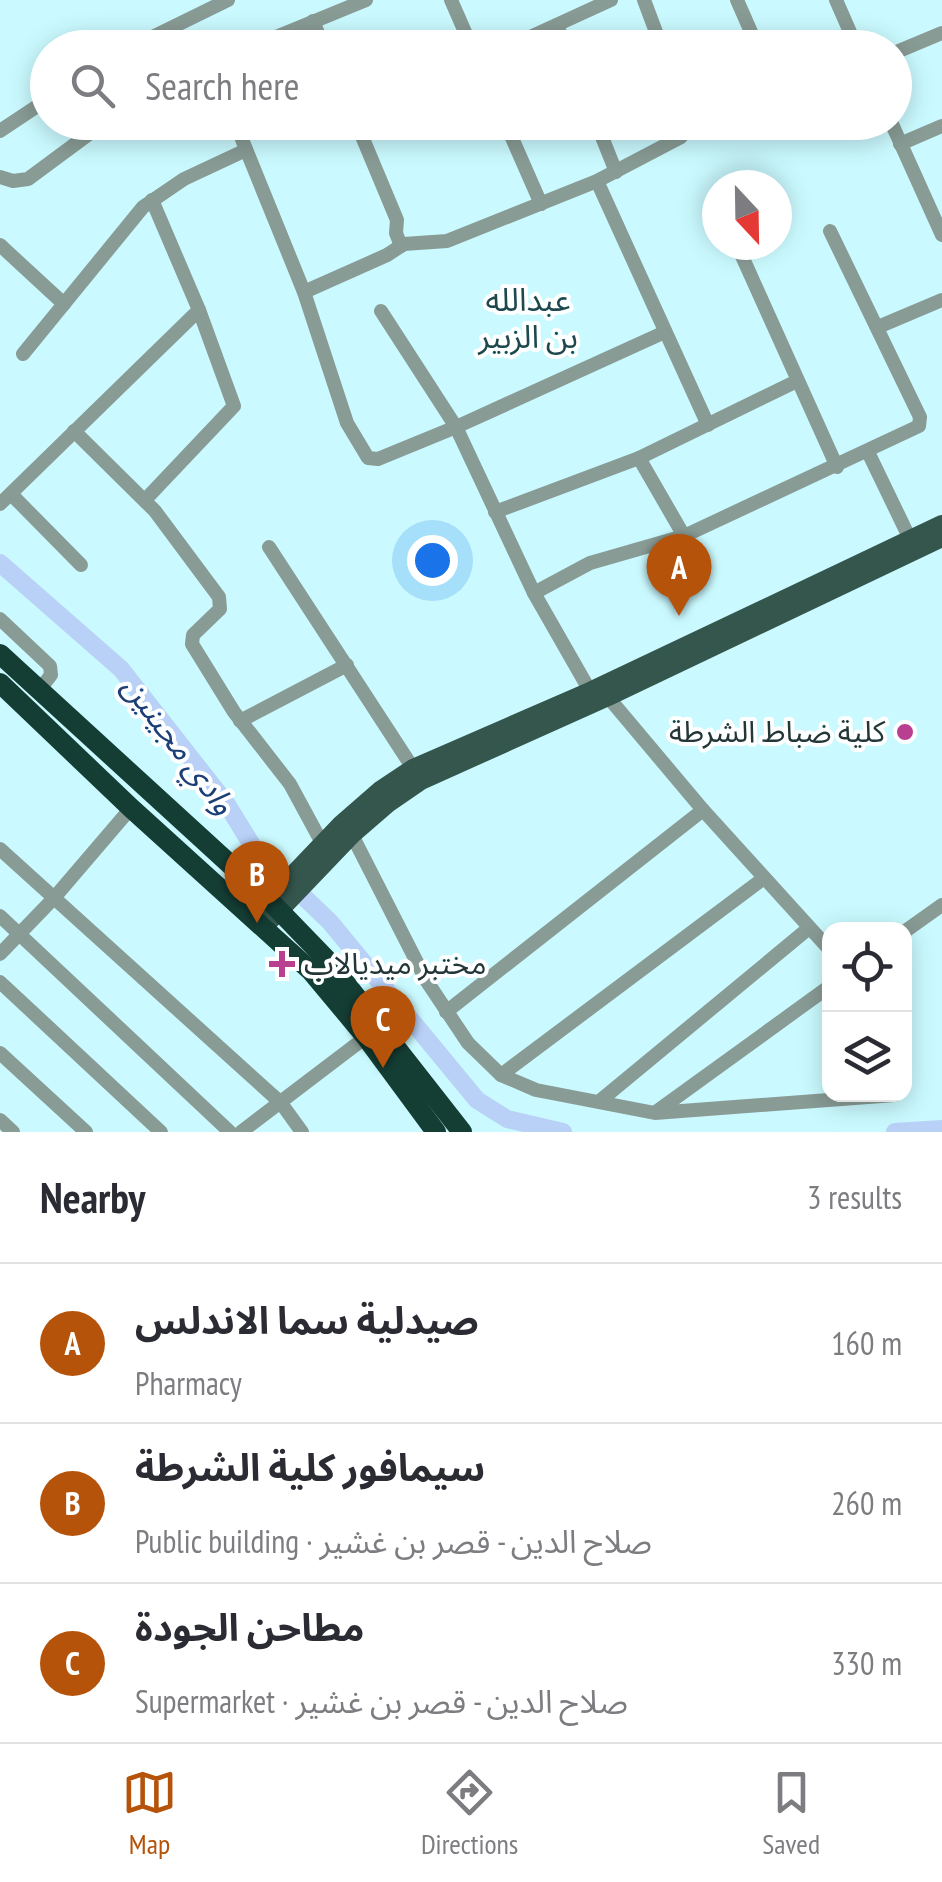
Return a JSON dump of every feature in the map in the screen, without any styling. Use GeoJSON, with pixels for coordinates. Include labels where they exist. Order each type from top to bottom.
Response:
{"type":"FeatureCollection","features":[{"type":"Feature","properties":{"kind":"highway"},"geometry":{"type":"LineString","coordinates":[[0,654],[278,901],[354,991],[462,1132]]}},
{"type":"Feature","properties":{"kind":"highway"},"geometry":{"type":"LineString","coordinates":[[0,683],[311,970],[366,1036],[436,1132]]}},
{"type":"Feature","properties":{"kind":"main road"},"geometry":{"type":"LineString","coordinates":[[599,694],[909,537],[942,524]]}},
{"type":"Feature","properties":{"kind":"main road"},"geometry":{"type":"LineString","coordinates":[[258,922],[380,790],[942,538]]}},
{"type":"Feature","properties":{"kind":"main road"},"geometry":{"type":"LineString","coordinates":[[319,853],[352,835],[417,775]]}},
{"type":"Feature","properties":{"kind":"street"},"geometry":{"type":"LineString","coordinates":[[167,30],[228,0]]}},
{"type":"Feature","properties":{"kind":"street"},"geometry":{"type":"LineString","coordinates":[[293,30],[366,0]]}},
{"type":"Feature","properties":{"kind":"street"},"geometry":{"type":"LineString","coordinates":[[451,0],[464,30]]}},
{"type":"Feature","properties":{"kind":"street"},"geometry":{"type":"LineString","coordinates":[[546,30],[611,0]]}},
{"type":"Feature","properties":{"kind":"street"},"geometry":{"type":"LineString","coordinates":[[644,0],[655,30]]}},
{"type":"Feature","properties":{"kind":"street"},"geometry":{"type":"LineString","coordinates":[[737,0],[750,30]]}},
{"type":"Feature","properties":{"kind":"street"},"geometry":{"type":"LineString","coordinates":[[836,0],[849,30]]}},
{"type":"Feature","properties":{"kind":"street"},"geometry":{"type":"LineString","coordinates":[[313,22],[316,30]]}},
{"type":"Feature","properties":{"kind":"street"},"geometry":{"type":"LineString","coordinates":[[557,25],[559,30]]}},
{"type":"Feature","properties":{"kind":"street"},"geometry":{"type":"LineString","coordinates":[[912,45],[942,32]]}},
{"type":"Feature","properties":{"kind":"street"},"geometry":{"type":"LineString","coordinates":[[0,132],[30,111]]}},
{"type":"Feature","properties":{"kind":"street"},"geometry":{"type":"LineString","coordinates":[[912,139],[942,126]]}},
{"type":"Feature","properties":{"kind":"street"},"geometry":{"type":"LineString","coordinates":[[0,177],[14,182],[28,179],[81,140]]}},
{"type":"Feature","properties":{"kind":"street"},"geometry":{"type":"LineString","coordinates":[[242,140],[304,292],[340,406],[364,455],[378,459],[664,332]]}},
{"type":"Feature","properties":{"kind":"street"},"geometry":{"type":"LineString","coordinates":[[364,140],[397,220],[418,242]]}},
{"type":"Feature","properties":{"kind":"street"},"geometry":{"type":"LineString","coordinates":[[513,140],[541,204]]}},
{"type":"Feature","properties":{"kind":"street"},"geometry":{"type":"LineString","coordinates":[[603,140],[616,172]]}},
{"type":"Feature","properties":{"kind":"street"},"geometry":{"type":"LineString","coordinates":[[304,292],[401,246],[447,241],[597,182],[674,140]]}},
{"type":"Feature","properties":{"kind":"street"},"geometry":{"type":"LineString","coordinates":[[898,140],[942,235]]}},
{"type":"Feature","properties":{"kind":"street"},"geometry":{"type":"LineString","coordinates":[[900,144],[909,140]]}},
{"type":"Feature","properties":{"kind":"street"},"geometry":{"type":"LineString","coordinates":[[23,354],[152,200],[184,179],[246,150]]}},
{"type":"Feature","properties":{"kind":"street"},"geometry":{"type":"LineString","coordinates":[[597,182],[708,424]]}},
{"type":"Feature","properties":{"kind":"street"},"geometry":{"type":"LineString","coordinates":[[145,500],[234,406],[152,200]]}},
{"type":"Feature","properties":{"kind":"street"},"geometry":{"type":"LineString","coordinates":[[397,220],[401,246]]}},
{"type":"Feature","properties":{"kind":"street"},"geometry":{"type":"LineString","coordinates":[[534,593],[590,563],[684,536],[837,467],[921,423],[830,231]]}},
{"type":"Feature","properties":{"kind":"street"},"geometry":{"type":"LineString","coordinates":[[0,244],[64,304]]}},
{"type":"Feature","properties":{"kind":"street"},"geometry":{"type":"LineString","coordinates":[[744,260],[837,467]]}},
{"type":"Feature","properties":{"kind":"street"},"geometry":{"type":"LineString","coordinates":[[878,328],[942,300]]}},
{"type":"Feature","properties":{"kind":"street"},"geometry":{"type":"LineString","coordinates":[[81,565],[5,500],[199,310]]}},
{"type":"Feature","properties":{"kind":"street"},"geometry":{"type":"LineString","coordinates":[[381,311],[456,427],[534,593],[599,694],[822,942]]}},
{"type":"Feature","properties":{"kind":"street"},"geometry":{"type":"LineString","coordinates":[[495,512],[639,458],[797,381]]}},
{"type":"Feature","properties":{"kind":"street"},"geometry":{"type":"LineString","coordinates":[[74,431],[167,525],[219,597],[220,609],[193,635],[192,644],[240,720],[290,784],[319,853]]}},
{"type":"Feature","properties":{"kind":"street"},"geometry":{"type":"LineString","coordinates":[[868,452],[909,537]]}},
{"type":"Feature","properties":{"kind":"street"},"geometry":{"type":"LineString","coordinates":[[639,458],[684,536]]}},
{"type":"Feature","properties":{"kind":"street"},"geometry":{"type":"LineString","coordinates":[[268,547],[417,775]]}},
{"type":"Feature","properties":{"kind":"street"},"geometry":{"type":"LineString","coordinates":[[0,619],[50,666],[51,675],[40,689]]}},
{"type":"Feature","properties":{"kind":"street"},"geometry":{"type":"LineString","coordinates":[[240,720],[347,665]]}},
{"type":"Feature","properties":{"kind":"street"},"geometry":{"type":"LineString","coordinates":[[0,954],[132,808]]}},
{"type":"Feature","properties":{"kind":"street"},"geometry":{"type":"LineString","coordinates":[[446,1012],[703,810]]}},
{"type":"Feature","properties":{"kind":"street"},"geometry":{"type":"LineString","coordinates":[[352,835],[403,938],[446,1012],[468,1043],[501,1076],[536,1090],[656,1112],[822,1101]]}},
{"type":"Feature","properties":{"kind":"street"},"geometry":{"type":"LineString","coordinates":[[0,849],[281,1103],[302,1132]]}},
{"type":"Feature","properties":{"kind":"street"},"geometry":{"type":"LineString","coordinates":[[501,1076],[764,878]]}},
{"type":"Feature","properties":{"kind":"street"},"geometry":{"type":"LineString","coordinates":[[912,926],[942,905]]}},
{"type":"Feature","properties":{"kind":"street"},"geometry":{"type":"LineString","coordinates":[[0,916],[230,1132]]}},
{"type":"Feature","properties":{"kind":"street"},"geometry":{"type":"LineString","coordinates":[[601,1100],[809,928]]}},
{"type":"Feature","properties":{"kind":"street"},"geometry":{"type":"LineString","coordinates":[[0,982],[162,1132]]}},
{"type":"Feature","properties":{"kind":"street"},"geometry":{"type":"LineString","coordinates":[[656,1112],[822,992]]}},
{"type":"Feature","properties":{"kind":"street"},"geometry":{"type":"LineString","coordinates":[[241,1132],[366,1036]]}},
{"type":"Feature","properties":{"kind":"street"},"geometry":{"type":"LineString","coordinates":[[0,1053],[86,1132]]}},
{"type":"Feature","properties":{"kind":"street"},"geometry":{"type":"LineString","coordinates":[[0,1120],[13,1132]]}},
{"type":"Feature","properties":{"kind":"waterway","name":"وادي مجينين"},"geometry":{"type":"LineString","coordinates":[[0,563],[121,669],[226,803],[255,850],[330,922],[477,1100],[507,1119],[563,1132]]}},
{"type":"Feature","properties":{"kind":"waterway","name":"وادي مجينين"},"geometry":{"type":"LineString","coordinates":[[895,1132],[942,1129]]}},
{"type":"Feature","properties":{"kind":"place","name":"صيدلية سما الاندلس"},"geometry":{"type":"Point","coordinates":[679,616]}},
{"type":"Feature","properties":{"kind":"place","name":"كلية ضباط الشرطة"},"geometry":{"type":"Point","coordinates":[905,732]}},
{"type":"Feature","properties":{"kind":"place","name":"سيمافور كلية الشرطة"},"geometry":{"type":"Point","coordinates":[257,923]}},
{"type":"Feature","properties":{"kind":"place","name":"مختبر ميديالاب"},"geometry":{"type":"Point","coordinates":[282,964]}},
{"type":"Feature","properties":{"kind":"place","name":"مطاحن الجودة"},"geometry":{"type":"Point","coordinates":[383,1068]}},
{"type":"Feature","properties":{"kind":"district","name":"عبدالله بن الزبير"},"geometry":{"type":"Point","coordinates":[528,318]}}]}
